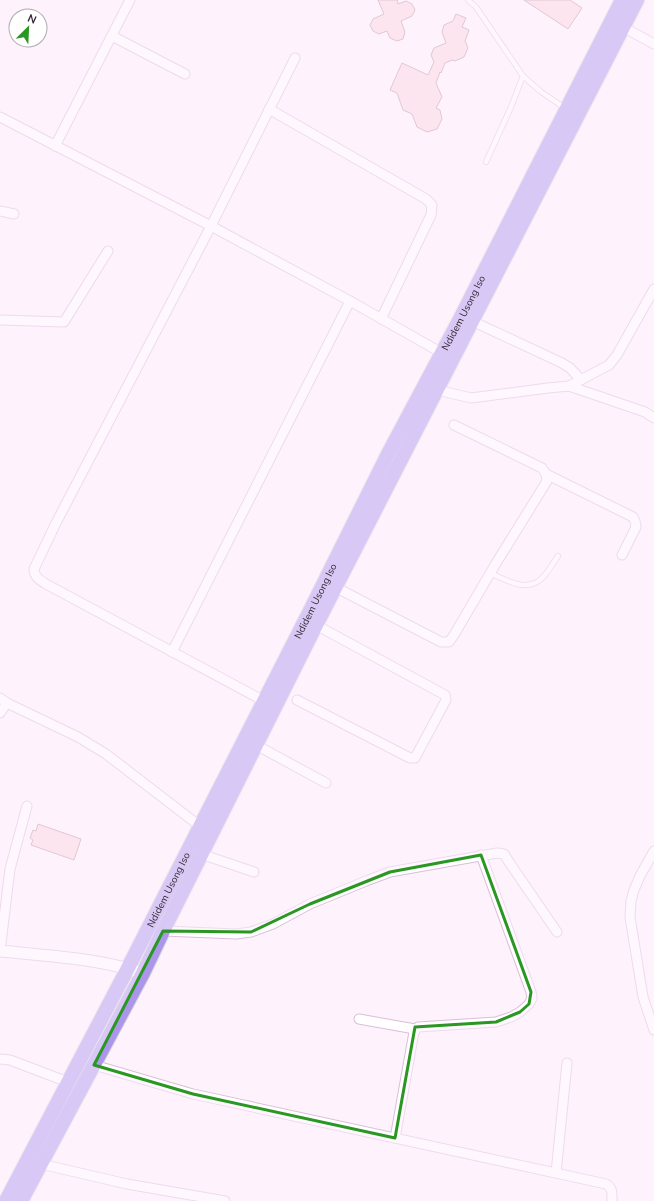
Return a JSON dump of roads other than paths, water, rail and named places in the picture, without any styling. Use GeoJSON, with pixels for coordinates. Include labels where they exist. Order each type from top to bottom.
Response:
{"type":"FeatureCollection","features":[{"type":"Feature","properties":{"kind":"highway","name":"Ndidem Usong Iso"},"geometry":{"type":"LineString","coordinates":[[6,1201],[128,968],[311,609],[388,454],[442,353],[622,0]]}},
{"type":"Feature","properties":{"kind":"highway","name":"Ndidem Usong Iso"},"geometry":{"type":"LineString","coordinates":[[21,1201],[143,972],[162,931],[335,587],[637,0]]}},
{"type":"Feature","properties":{"kind":"street"},"geometry":{"type":"LineString","coordinates":[[55,146],[130,0]]}},
{"type":"Feature","properties":{"kind":"street"},"geometry":{"type":"LineString","coordinates":[[623,27],[654,44]]}},
{"type":"Feature","properties":{"kind":"street"},"geometry":{"type":"LineString","coordinates":[[112,36],[185,74]]}},
{"type":"Feature","properties":{"kind":"street"},"geometry":{"type":"LineString","coordinates":[[264,701],[46,584],[36,577],[34,569],[56,523],[211,226],[295,58]]}},
{"type":"Feature","properties":{"kind":"street"},"geometry":{"type":"LineString","coordinates":[[269,109],[426,199],[432,205],[431,215],[382,319]]}},
{"type":"Feature","properties":{"kind":"street"},"geometry":{"type":"LineString","coordinates":[[0,117],[211,226],[350,301],[442,353]]}},
{"type":"Feature","properties":{"kind":"street"},"geometry":{"type":"LineString","coordinates":[[0,211],[14,214]]}},
{"type":"Feature","properties":{"kind":"street"},"geometry":{"type":"LineString","coordinates":[[0,320],[64,322],[108,251]]}},
{"type":"Feature","properties":{"kind":"street"},"geometry":{"type":"LineString","coordinates":[[437,390],[471,398],[569,386],[609,364],[617,355],[654,289]]}},
{"type":"Feature","properties":{"kind":"street"},"geometry":{"type":"LineString","coordinates":[[172,652],[350,301]]}},
{"type":"Feature","properties":{"kind":"street"},"geometry":{"type":"LineString","coordinates":[[472,321],[562,363],[570,368],[581,380]]}},
{"type":"Feature","properties":{"kind":"street"},"geometry":{"type":"LineString","coordinates":[[569,386],[645,412],[654,418]]}},
{"type":"Feature","properties":{"kind":"street"},"geometry":{"type":"LineString","coordinates":[[454,425],[542,468],[546,474],[633,517],[636,521],[636,527],[622,555]]}},
{"type":"Feature","properties":{"kind":"street"},"geometry":{"type":"LineString","coordinates":[[335,587],[441,642],[449,642],[546,481],[546,474]]}},
{"type":"Feature","properties":{"kind":"street"},"geometry":{"type":"LineString","coordinates":[[297,700],[410,758],[415,758],[446,700],[444,695],[316,625]]}},
{"type":"Feature","properties":{"kind":"street"},"geometry":{"type":"LineString","coordinates":[[0,713],[4,700],[78,737],[106,754],[200,827]]}},
{"type":"Feature","properties":{"kind":"street"},"geometry":{"type":"LineString","coordinates":[[256,746],[326,783]]}},
{"type":"Feature","properties":{"kind":"street"},"geometry":{"type":"LineString","coordinates":[[27,806],[10,869],[0,951],[85,960],[143,972]]}},
{"type":"Feature","properties":{"kind":"street"},"geometry":{"type":"LineString","coordinates":[[654,851],[634,890],[631,901],[630,918],[643,997],[654,1030]]}},
{"type":"Feature","properties":{"kind":"street"},"geometry":{"type":"LineString","coordinates":[[162,931],[236,934],[251,932],[273,924],[310,904],[390,872],[497,853],[504,854],[557,932]]}},
{"type":"Feature","properties":{"kind":"street"},"geometry":{"type":"LineString","coordinates":[[201,854],[254,872]]}},
{"type":"Feature","properties":{"kind":"street"},"geometry":{"type":"LineString","coordinates":[[359,1019],[415,1029],[418,1027],[496,1022],[511,1017],[520,1012],[529,1004],[532,998],[531,992],[481,855]]}},
{"type":"Feature","properties":{"kind":"street"},"geometry":{"type":"LineString","coordinates":[[395,1138],[415,1029]]}},
{"type":"Feature","properties":{"kind":"street"},"geometry":{"type":"LineString","coordinates":[[0,1058],[10,1060],[68,1082]]}},
{"type":"Feature","properties":{"kind":"street"},"geometry":{"type":"LineString","coordinates":[[556,1173],[567,1063]]}},
{"type":"Feature","properties":{"kind":"street"},"geometry":{"type":"LineString","coordinates":[[94,1065],[193,1094],[606,1184],[610,1186],[612,1190],[612,1201]]}},
{"type":"Feature","properties":{"kind":"street"},"geometry":{"type":"LineString","coordinates":[[41,1164],[126,1184],[225,1201]]}},
{"type":"Feature","properties":{"kind":"lane"},"geometry":{"type":"LineString","coordinates":[[468,0],[476,7],[523,76],[540,91],[566,110]]}},
{"type":"Feature","properties":{"kind":"lane"},"geometry":{"type":"LineString","coordinates":[[486,162],[511,107],[523,76]]}},
{"type":"Feature","properties":{"kind":"lane"},"geometry":{"type":"LineString","coordinates":[[490,573],[519,585],[533,585],[542,578],[558,556]]}}]}
